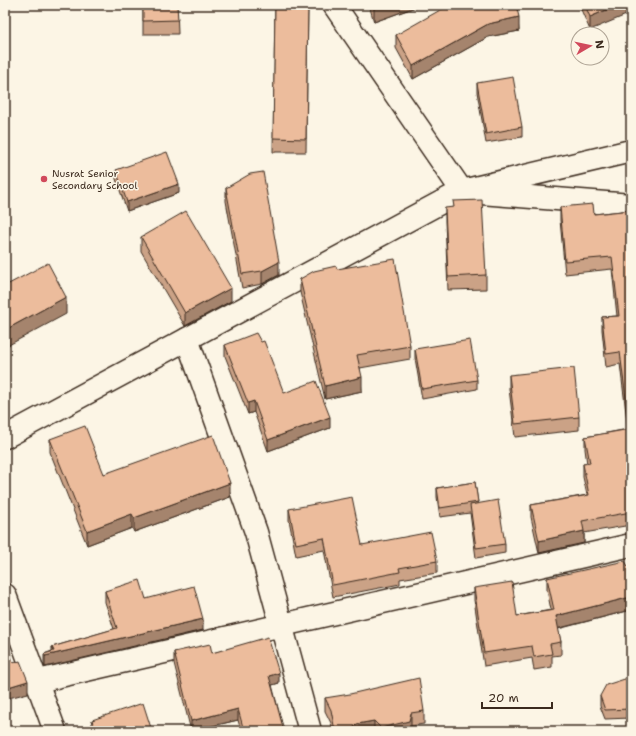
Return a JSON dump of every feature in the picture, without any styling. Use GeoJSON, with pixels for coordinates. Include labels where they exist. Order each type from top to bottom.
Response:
{"type":"FeatureCollection","features":[{"type":"Feature","properties":{"kind":"street"},"geometry":{"type":"LineString","coordinates":[[334,5],[462,191]]}},
{"type":"Feature","properties":{"kind":"street"},"geometry":{"type":"LineString","coordinates":[[5,437],[462,191],[631,151]]}},
{"type":"Feature","properties":{"kind":"street"},"geometry":{"type":"LineString","coordinates":[[462,191],[631,205]]}},
{"type":"Feature","properties":{"kind":"street"},"geometry":{"type":"LineString","coordinates":[[187,339],[256,532],[310,731]]}},
{"type":"Feature","properties":{"kind":"street"},"geometry":{"type":"LineString","coordinates":[[38,681],[630,547]]}},
{"type":"Feature","properties":{"kind":"street"},"geometry":{"type":"LineString","coordinates":[[5,594],[56,731]]}},
{"type":"Feature","properties":{"kind":"building"},"geometry":{"type":"Polygon","coordinates":[[[143,5],[177,5],[178,20],[143,21],[143,5]]]}},
{"type":"Feature","properties":{"kind":"building"},"geometry":{"type":"Polygon","coordinates":[[[275,5],[308,5],[306,139],[273,138],[275,5]]]}},
{"type":"Feature","properties":{"kind":"building"},"geometry":{"type":"Polygon","coordinates":[[[373,5],[384,5],[374,8],[373,5]]]}},
{"type":"Feature","properties":{"kind":"building"},"geometry":{"type":"Polygon","coordinates":[[[449,5],[516,5],[519,17],[488,24],[413,66],[396,35],[449,5]]]}},
{"type":"Feature","properties":{"kind":"building"},"geometry":{"type":"Polygon","coordinates":[[[585,5],[618,5],[590,17],[585,5]]]}},
{"type":"Feature","properties":{"kind":"building"},"geometry":{"type":"Polygon","coordinates":[[[513,77],[522,127],[486,134],[477,83],[513,77]]]}},
{"type":"Feature","properties":{"kind":"building"},"geometry":{"type":"Polygon","coordinates":[[[167,152],[179,184],[127,202],[116,170],[167,152]]]}},
{"type":"Feature","properties":{"kind":"building"},"geometry":{"type":"Polygon","coordinates":[[[263,172],[279,262],[262,271],[242,274],[226,188],[250,174],[263,172]]]}},
{"type":"Feature","properties":{"kind":"building"},"geometry":{"type":"Polygon","coordinates":[[[482,200],[486,275],[448,277],[445,208],[454,207],[453,201],[482,200]]]}},
{"type":"Feature","properties":{"kind":"building"},"geometry":{"type":"Polygon","coordinates":[[[593,204],[594,214],[631,210],[631,512],[582,521],[584,531],[539,541],[531,505],[589,495],[583,464],[590,463],[585,437],[630,429],[620,352],[606,354],[602,317],[619,316],[612,257],[565,261],[560,207],[593,204]]]}},
{"type":"Feature","properties":{"kind":"building"},"geometry":{"type":"Polygon","coordinates":[[[186,211],[231,288],[185,313],[141,237],[186,211]]]}},
{"type":"Feature","properties":{"kind":"building"},"geometry":{"type":"Polygon","coordinates":[[[395,259],[410,346],[357,355],[362,377],[325,386],[300,279],[314,271],[336,266],[337,269],[395,259]]]}},
{"type":"Feature","properties":{"kind":"building"},"geometry":{"type":"Polygon","coordinates":[[[48,263],[66,297],[5,330],[5,286],[48,263]]]}},
{"type":"Feature","properties":{"kind":"building"},"geometry":{"type":"Polygon","coordinates":[[[256,333],[261,342],[264,341],[284,393],[316,381],[330,417],[268,440],[254,401],[248,403],[225,345],[256,333]]]}},
{"type":"Feature","properties":{"kind":"building"},"geometry":{"type":"Polygon","coordinates":[[[470,340],[477,380],[422,389],[415,349],[470,340]]]}},
{"type":"Feature","properties":{"kind":"building"},"geometry":{"type":"Polygon","coordinates":[[[574,368],[579,417],[515,424],[509,375],[574,368]]]}},
{"type":"Feature","properties":{"kind":"building"},"geometry":{"type":"Polygon","coordinates":[[[85,426],[104,474],[213,435],[230,483],[134,518],[132,514],[87,531],[50,439],[85,426]]]}},
{"type":"Feature","properties":{"kind":"building"},"geometry":{"type":"Polygon","coordinates":[[[475,482],[478,502],[440,508],[437,488],[475,482]]]}},
{"type":"Feature","properties":{"kind":"building"},"geometry":{"type":"Polygon","coordinates":[[[352,497],[362,545],[431,532],[437,561],[399,568],[400,572],[333,585],[324,538],[296,544],[289,509],[352,497]]]}},
{"type":"Feature","properties":{"kind":"building"},"geometry":{"type":"Polygon","coordinates":[[[498,500],[505,544],[476,548],[470,505],[498,500]]]}},
{"type":"Feature","properties":{"kind":"building"},"geometry":{"type":"Polygon","coordinates":[[[625,561],[631,572],[631,597],[556,616],[561,642],[550,644],[552,654],[534,657],[532,646],[484,653],[474,588],[512,582],[517,616],[554,610],[547,578],[625,561]]]}},
{"type":"Feature","properties":{"kind":"building"},"geometry":{"type":"Polygon","coordinates":[[[140,580],[146,599],[194,586],[203,619],[45,656],[44,654],[54,651],[52,647],[117,628],[105,591],[140,580]]]}},
{"type":"Feature","properties":{"kind":"building"},"geometry":{"type":"Polygon","coordinates":[[[5,635],[13,663],[20,661],[28,681],[5,688],[5,635]]]}},
{"type":"Feature","properties":{"kind":"building"},"geometry":{"type":"Polygon","coordinates":[[[268,637],[279,673],[269,676],[284,731],[244,731],[238,709],[191,721],[174,652],[210,644],[212,653],[268,637]]]}},
{"type":"Feature","properties":{"kind":"building"},"geometry":{"type":"Polygon","coordinates":[[[631,677],[631,709],[605,710],[600,696],[606,685],[631,677]]]}},
{"type":"Feature","properties":{"kind":"building"},"geometry":{"type":"Polygon","coordinates":[[[419,678],[424,711],[411,713],[409,721],[381,728],[374,721],[357,724],[350,731],[335,731],[331,710],[325,698],[350,694],[419,678]]]}},
{"type":"Feature","properties":{"kind":"building"},"geometry":{"type":"Polygon","coordinates":[[[143,703],[151,728],[142,731],[95,731],[92,720],[143,703]]]}},
{"type":"Feature","properties":{"kind":"place","name":"Nusrat Senior Secondary School"},"geometry":{"type":"Point","coordinates":[44,179]}}]}
